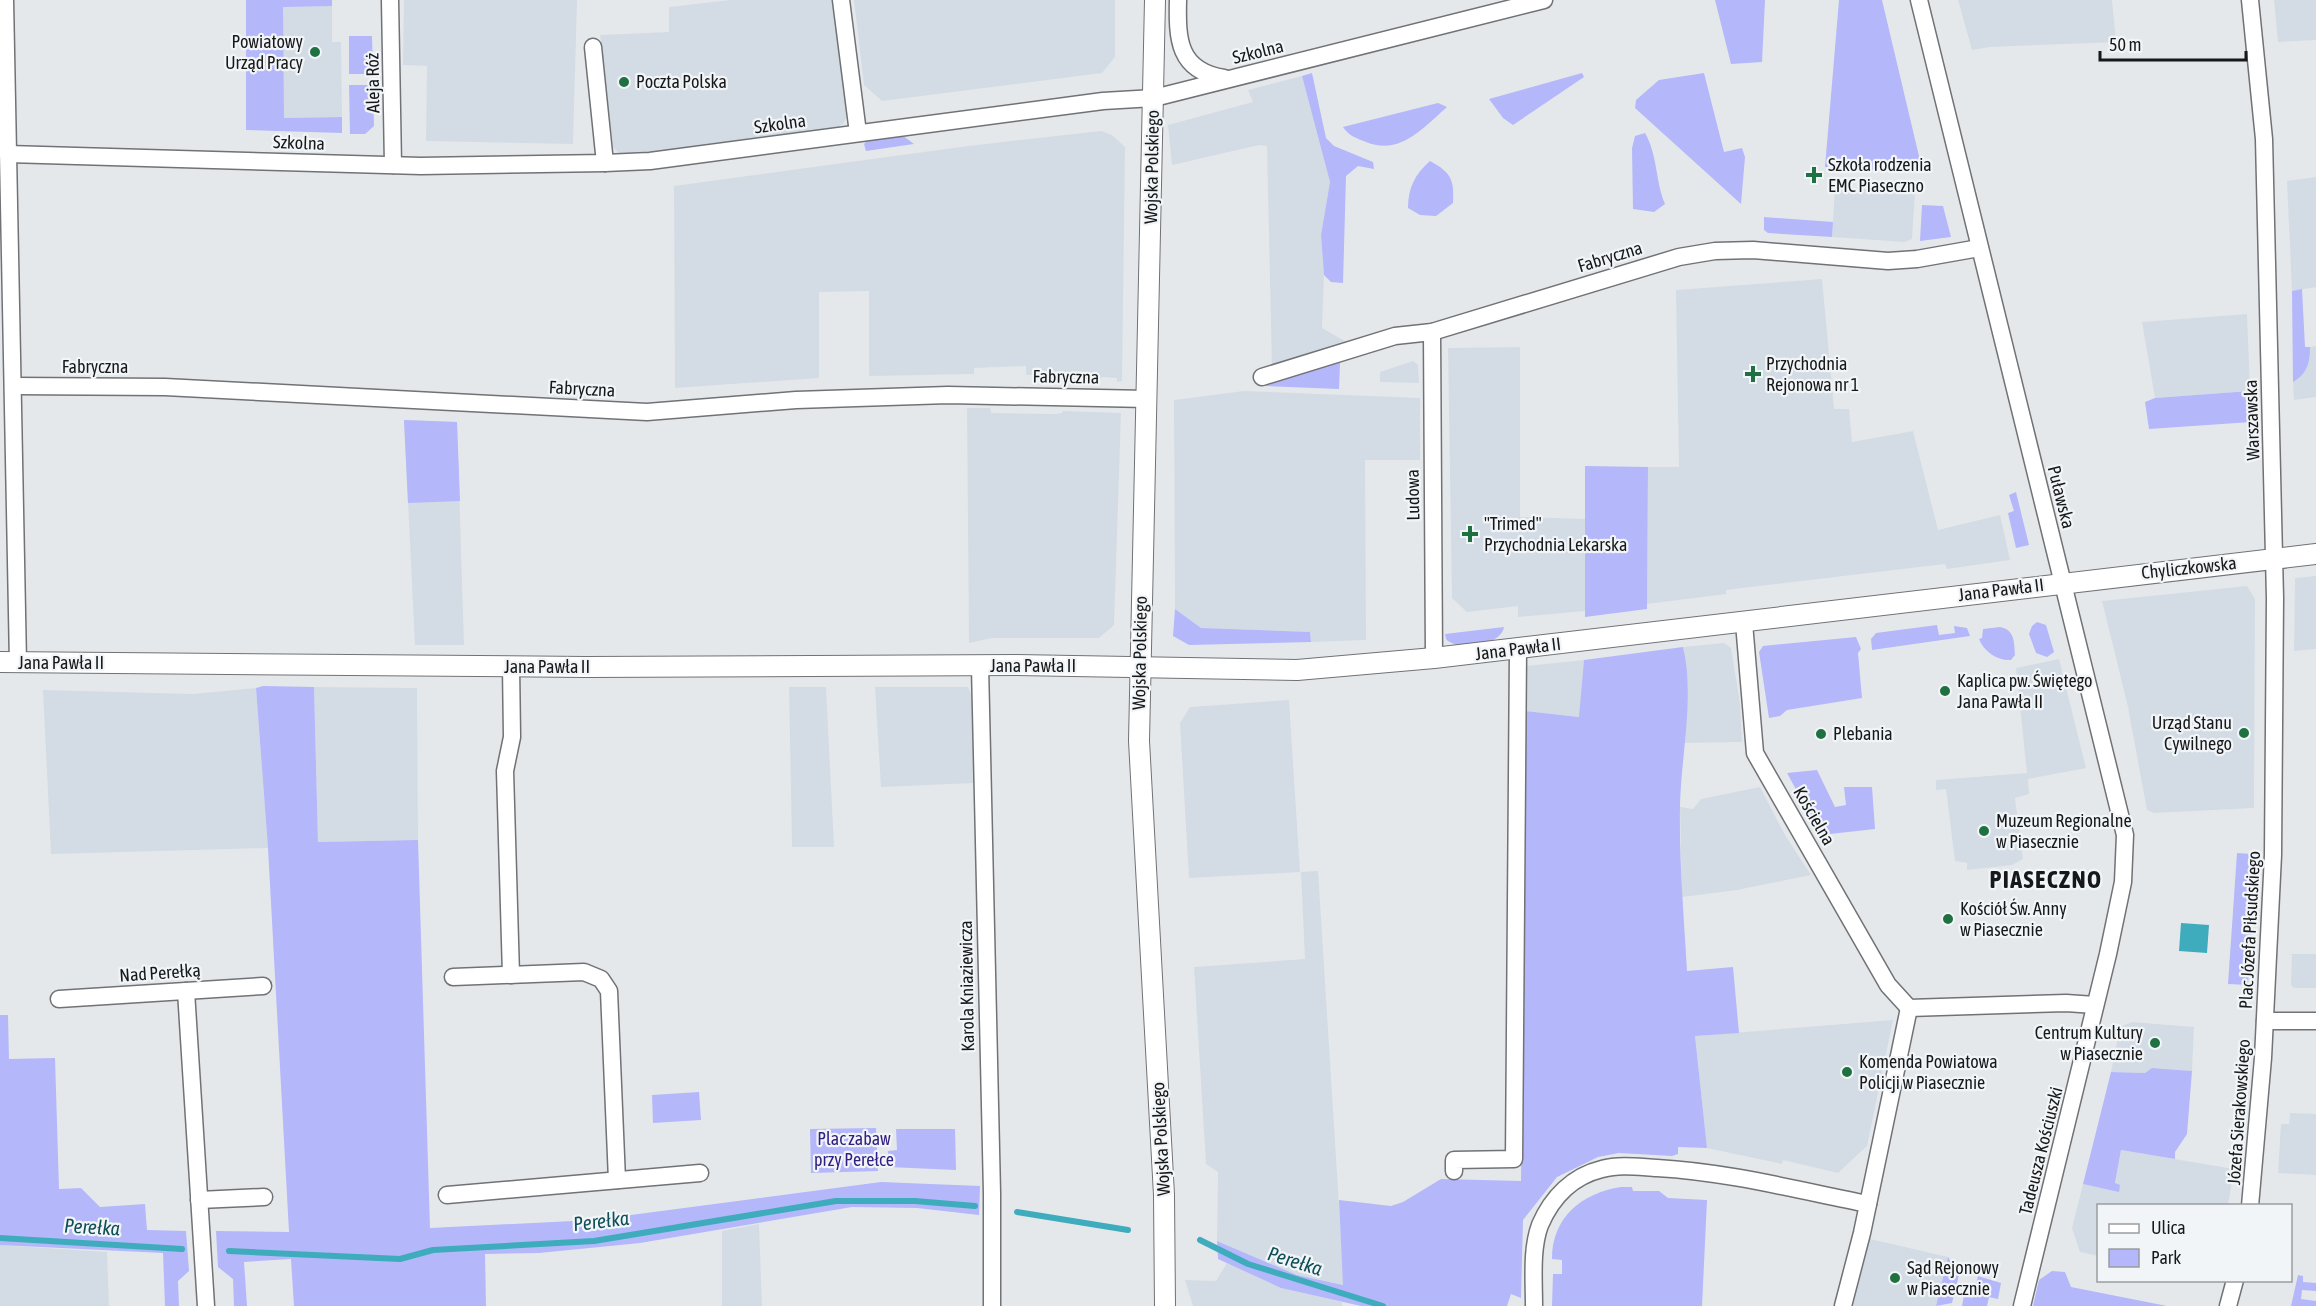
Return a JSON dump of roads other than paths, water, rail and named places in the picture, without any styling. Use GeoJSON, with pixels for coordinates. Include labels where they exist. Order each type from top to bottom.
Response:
{"type":"FeatureCollection","features":[{"type":"Feature","properties":{"kind":"street"},"geometry":{"type":"LineString","coordinates":[[4,0],[14,386],[7,405],[9,662]]}},
{"type":"Feature","properties":{"kind":"street","name":"Aleja Róż"},"geometry":{"type":"LineString","coordinates":[[390,0],[393,165]]}},
{"type":"Feature","properties":{"kind":"street"},"geometry":{"type":"LineString","coordinates":[[842,0],[858,133]]}},
{"type":"Feature","properties":{"kind":"street","name":"Wojska Polskiego"},"geometry":{"type":"LineString","coordinates":[[1155,0],[1139,741],[1164,1195],[1165,1306]]}},
{"type":"Feature","properties":{"kind":"street"},"geometry":{"type":"LineString","coordinates":[[1178,0],[1178,35],[1185,57],[1203,72],[1228,79]]}},
{"type":"Feature","properties":{"kind":"street","name":"Szkolna"},"geometry":{"type":"LineString","coordinates":[[8,154],[393,165],[499,166],[650,161],[1103,101],[1154,98],[1544,0]]}},
{"type":"Feature","properties":{"kind":"street","name":"Puławska"},"geometry":{"type":"LineString","coordinates":[[1919,0],[2125,835],[2123,882],[2095,1005]]}},
{"type":"Feature","properties":{"kind":"street","name":"Warszawska"},"geometry":{"type":"LineString","coordinates":[[2250,0],[2264,139],[2275,558],[2273,840]]}},
{"type":"Feature","properties":{"kind":"street"},"geometry":{"type":"LineString","coordinates":[[593,47],[605,163]]}},
{"type":"Feature","properties":{"kind":"street","name":"Fabryczna"},"geometry":{"type":"LineString","coordinates":[[1262,377],[1395,336],[1432,332],[1679,257],[1753,250],[1888,261],[1917,259],[1979,248]]}},
{"type":"Feature","properties":{"kind":"street","name":"Ludowa"},"geometry":{"type":"LineString","coordinates":[[1432,332],[1434,658]]}},
{"type":"Feature","properties":{"kind":"street","name":"Fabryczna"},"geometry":{"type":"LineString","coordinates":[[14,386],[265,391],[648,412],[796,400],[956,395],[1147,399]]}},
{"type":"Feature","properties":{"kind":"street","name":"Chyliczkowska"},"geometry":{"type":"LineString","coordinates":[[2061,582],[2316,554]]}},
{"type":"Feature","properties":{"kind":"street","name":"Jana Pawła II"},"geometry":{"type":"LineString","coordinates":[[9,662],[511,666],[980,666],[1297,670],[1434,658],[1744,623],[2061,582]]}},
{"type":"Feature","properties":{"kind":"street","name":"Kościelna"},"geometry":{"type":"LineString","coordinates":[[1744,623],[1755,753],[1888,985],[1909,1008]]}},
{"type":"Feature","properties":{"kind":"street"},"geometry":{"type":"LineString","coordinates":[[1454,1171],[1454,1160],[1514,1159],[1518,649]]}},
{"type":"Feature","properties":{"kind":"street"},"geometry":{"type":"LineString","coordinates":[[511,666],[512,737],[505,771],[512,975]]}},
{"type":"Feature","properties":{"kind":"street","name":"Karola Kniaziewicza"},"geometry":{"type":"LineString","coordinates":[[980,666],[992,1193],[992,1306]]}},
{"type":"Feature","properties":{"kind":"street","name":"Plac Józefa Piłsudskiego"},"geometry":{"type":"LineString","coordinates":[[2265,1021],[2273,840]]}},
{"type":"Feature","properties":{"kind":"street"},"geometry":{"type":"LineString","coordinates":[[453,977],[584,972],[600,979],[609,991],[617,1180]]}},
{"type":"Feature","properties":{"kind":"street","name":"Nad Perełką"},"geometry":{"type":"LineString","coordinates":[[59,999],[263,986]]}},
{"type":"Feature","properties":{"kind":"street"},"geometry":{"type":"LineString","coordinates":[[186,991],[206,1306]]}},
{"type":"Feature","properties":{"kind":"street"},"geometry":{"type":"LineString","coordinates":[[1843,1306],[1868,1204],[1909,1008],[2066,1003],[2095,1005]]}},
{"type":"Feature","properties":{"kind":"street","name":"Tadeusza Kościuszki"},"geometry":{"type":"LineString","coordinates":[[2022,1306],[2095,1005]]}},
{"type":"Feature","properties":{"kind":"street"},"geometry":{"type":"LineString","coordinates":[[2265,1021],[2316,1021]]}},
{"type":"Feature","properties":{"kind":"street","name":"Józefa Sierakowskiego"},"geometry":{"type":"LineString","coordinates":[[2250,1204],[2265,1021]]}},
{"type":"Feature","properties":{"kind":"street"},"geometry":{"type":"LineString","coordinates":[[1534,1306],[1535,1245],[1545,1214],[1562,1190],[1575,1180],[1601,1169],[1633,1167],[1718,1173],[1868,1204]]}},
{"type":"Feature","properties":{"kind":"street"},"geometry":{"type":"LineString","coordinates":[[447,1195],[700,1173]]}},
{"type":"Feature","properties":{"kind":"street"},"geometry":{"type":"LineString","coordinates":[[199,1200],[264,1197]]}},
{"type":"Feature","properties":{"kind":"street"},"geometry":{"type":"LineString","coordinates":[[2228,1306],[2235,1282]]}},
{"type":"Feature","properties":{"kind":"waterway","name":"Perełka"},"geometry":{"type":"LineString","coordinates":[[229,1251],[400,1259],[433,1250],[594,1241],[836,1201],[915,1201],[975,1206]]}},
{"type":"Feature","properties":{"kind":"waterway","name":"Perełka"},"geometry":{"type":"LineString","coordinates":[[1017,1212],[1128,1230]]}},
{"type":"Feature","properties":{"kind":"waterway","name":"Perełka"},"geometry":{"type":"LineString","coordinates":[[0,1238],[182,1249]]}},
{"type":"Feature","properties":{"kind":"waterway","name":"Perełka"},"geometry":{"type":"LineString","coordinates":[[1200,1240],[1248,1264],[1383,1306]]}},
{"type":"Feature","properties":{"kind":"place","name":"Powiatowy Urząd Pracy"},"geometry":{"type":"Point","coordinates":[315,52]}},
{"type":"Feature","properties":{"kind":"place","name":"Poczta Polska"},"geometry":{"type":"Point","coordinates":[624,82]}},
{"type":"Feature","properties":{"kind":"place","name":"Szkoła rodzenia EMC Piaseczno"},"geometry":{"type":"Point","coordinates":[1814,175]}},
{"type":"Feature","properties":{"kind":"place","name":"Przychodnia Rejonowa nr 1"},"geometry":{"type":"Point","coordinates":[1753,374]}},
{"type":"Feature","properties":{"kind":"place","name":"\"Trimed\" Przychodnia Lekarska"},"geometry":{"type":"Point","coordinates":[1470,534]}},
{"type":"Feature","properties":{"kind":"place","name":"Kaplica pw. Świętego Jana Pawła II"},"geometry":{"type":"Point","coordinates":[1945,691]}},
{"type":"Feature","properties":{"kind":"place","name":"Urząd Stanu Cywilnego"},"geometry":{"type":"Point","coordinates":[2244,733]}},
{"type":"Feature","properties":{"kind":"place","name":"Plebania"},"geometry":{"type":"Point","coordinates":[1821,734]}},
{"type":"Feature","properties":{"kind":"place","name":"Muzeum Regionalne w Piasecznie"},"geometry":{"type":"Point","coordinates":[1984,831]}},
{"type":"Feature","properties":{"kind":"place","name":"Kościół Św. Anny w Piasecznie"},"geometry":{"type":"Point","coordinates":[1948,919]}},
{"type":"Feature","properties":{"kind":"place","name":"Centrum Kultury w Piasecznie"},"geometry":{"type":"Point","coordinates":[2155,1043]}},
{"type":"Feature","properties":{"kind":"place","name":"Komenda Powiatowa Policji w Piasecznie"},"geometry":{"type":"Point","coordinates":[1847,1072]}},
{"type":"Feature","properties":{"kind":"place","name":"Sąd Rejonowy w Piasecznie"},"geometry":{"type":"Point","coordinates":[1895,1278]}},
{"type":"Feature","properties":{"kind":"district","name":"PIASECZNO"},"geometry":{"type":"Point","coordinates":[2046,880]}},
{"type":"Feature","properties":{"kind":"park label","name":"Plac zabaw przy Perełce"},"geometry":{"type":"Point","coordinates":[854,1149]}}]}
